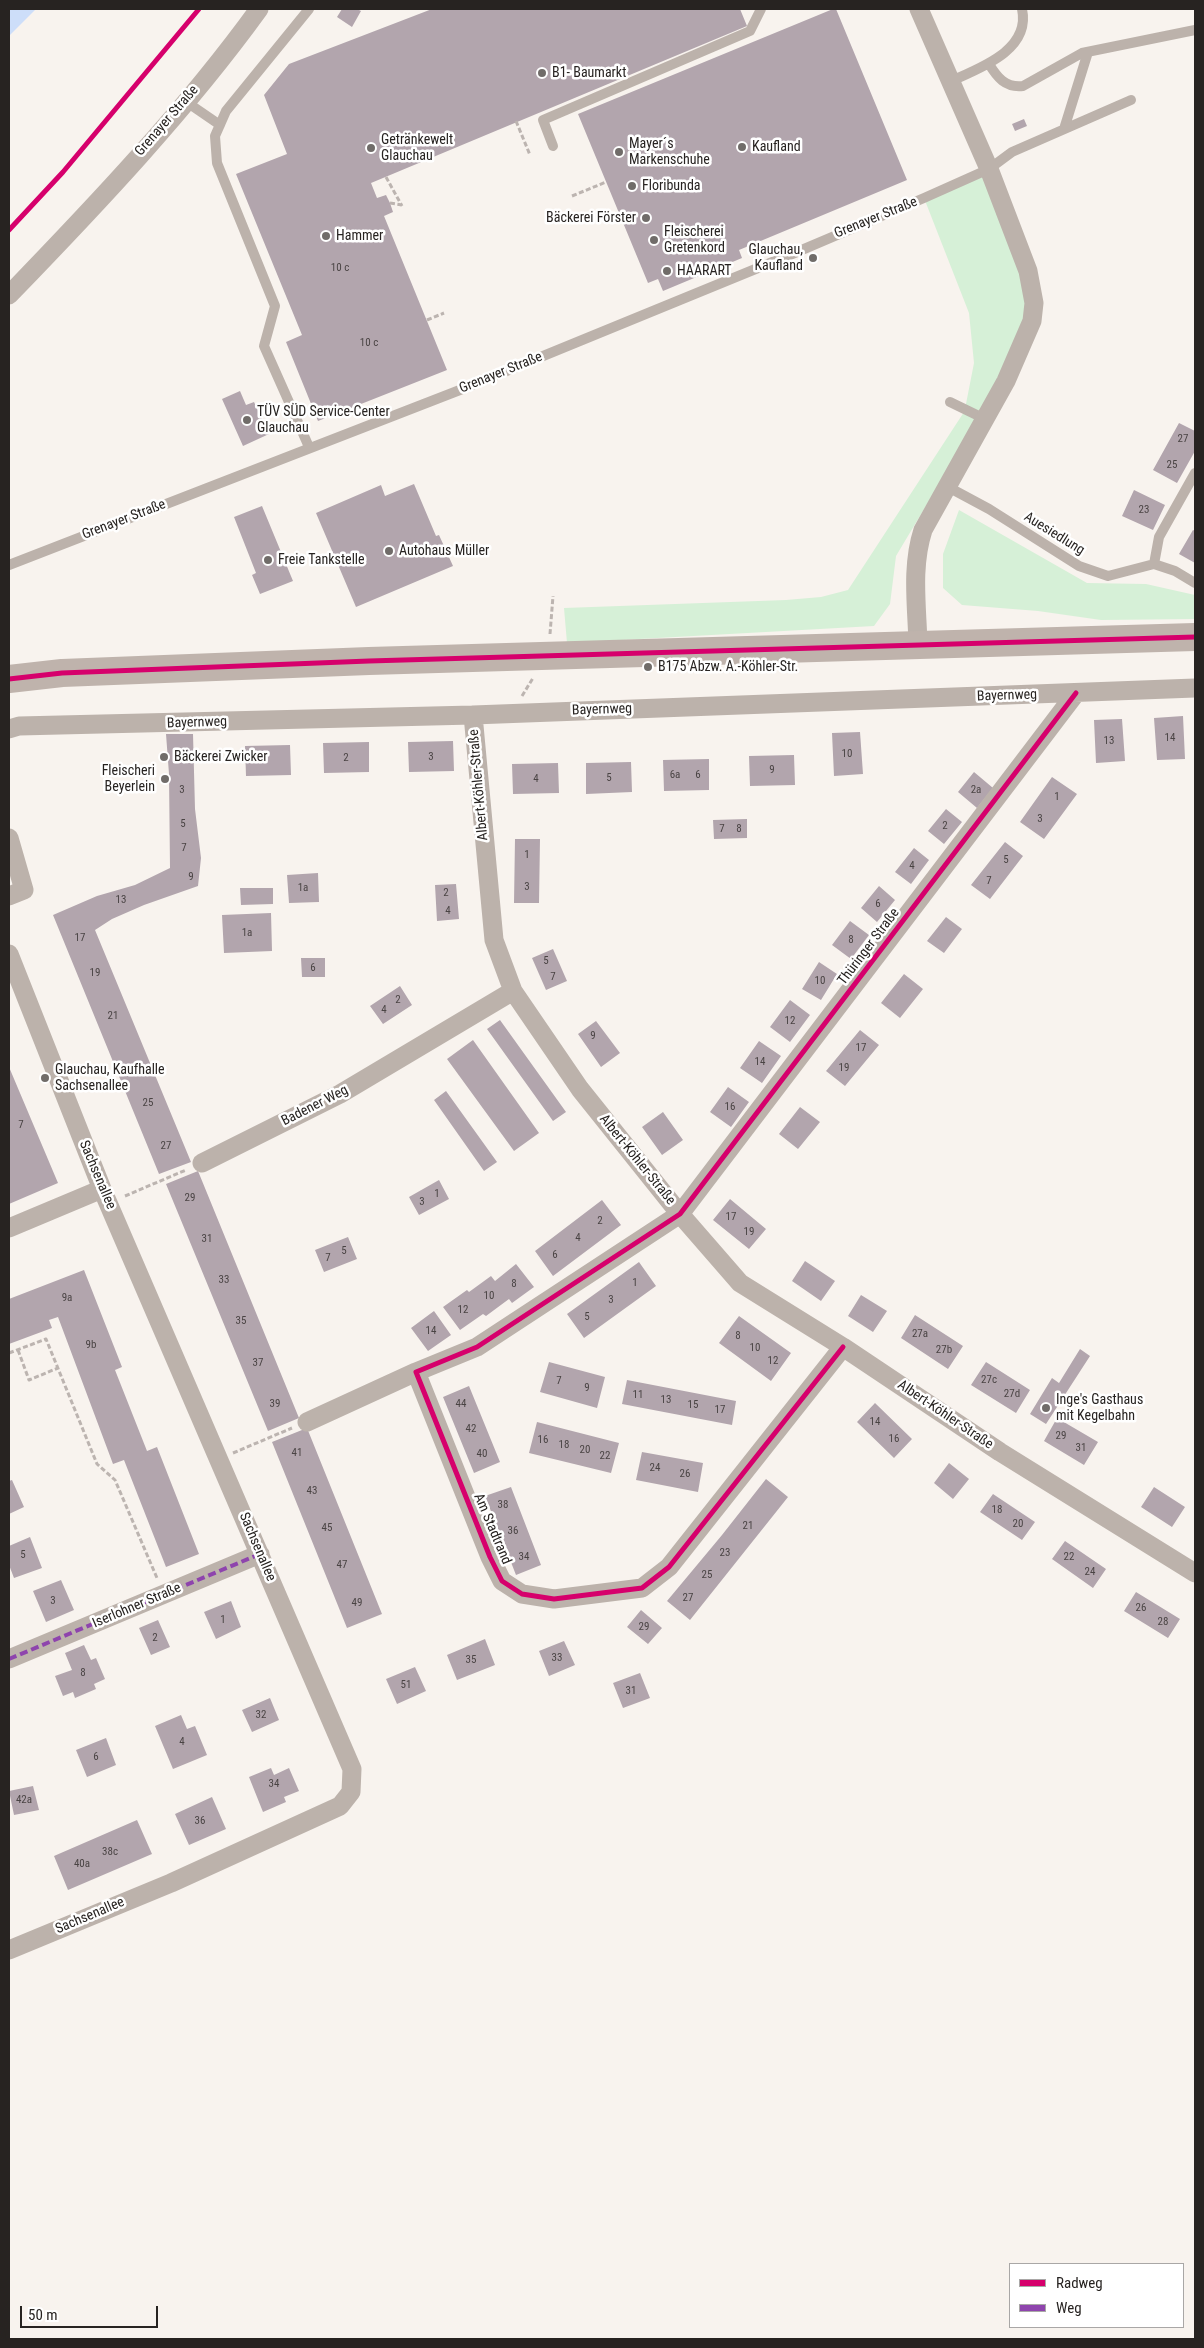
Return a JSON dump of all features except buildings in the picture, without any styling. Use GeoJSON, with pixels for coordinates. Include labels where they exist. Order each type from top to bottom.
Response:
{"type":"FeatureCollection","features":[{"type":"Feature","properties":{"kind":"main road"},"geometry":{"type":"LineString","coordinates":[[9,679],[62,673],[918,644],[1195,637]]}},
{"type":"Feature","properties":{"kind":"street","name":"Grenayer Straße"},"geometry":{"type":"LineString","coordinates":[[9,295],[92,210],[235,43],[260,9]]}},
{"type":"Feature","properties":{"kind":"street"},"geometry":{"type":"LineString","coordinates":[[918,644],[916,567],[917,548],[923,530],[1006,381],[1029,328],[1034,303],[1028,271],[989,168],[919,9]]}},
{"type":"Feature","properties":{"kind":"street","name":"Bayernweg"},"geometry":{"type":"LineString","coordinates":[[9,729],[19,726],[473,715],[1195,688]]}},
{"type":"Feature","properties":{"kind":"street","name":"Thüringer Straße"},"geometry":{"type":"LineString","coordinates":[[680,1214],[1076,693]]}},
{"type":"Feature","properties":{"kind":"street","name":"Albert-Köhler-Straße"},"geometry":{"type":"LineString","coordinates":[[473,715],[494,940],[513,991],[580,1089],[680,1214],[740,1283],[843,1347],[1000,1452],[1195,1573]]}},
{"type":"Feature","properties":{"kind":"street"},"geometry":{"type":"LineString","coordinates":[[9,838],[24,890],[9,896]]}},
{"type":"Feature","properties":{"kind":"street","name":"Sachsenallee"},"geometry":{"type":"LineString","coordinates":[[9,954],[105,1196],[352,1769],[351,1792],[340,1806],[171,1883],[9,1950]]}},
{"type":"Feature","properties":{"kind":"street","name":"Badener Weg"},"geometry":{"type":"LineString","coordinates":[[202,1163],[340,1094],[513,991]]}},
{"type":"Feature","properties":{"kind":"street"},"geometry":{"type":"LineString","coordinates":[[9,1228],[105,1196]]}},
{"type":"Feature","properties":{"kind":"street"},"geometry":{"type":"LineString","coordinates":[[307,1422],[416,1372],[477,1347],[680,1214]]}},
{"type":"Feature","properties":{"kind":"street","name":"Am Stadtrand"},"geometry":{"type":"LineString","coordinates":[[416,1372],[490,1557],[502,1581],[522,1594],[554,1599],[642,1588],[669,1567],[843,1347]]}},
{"type":"Feature","properties":{"kind":"street","name":"Iserlohner Straße"},"geometry":{"type":"LineString","coordinates":[[10,1654],[165,1594],[260,1554]]}},
{"type":"Feature","properties":{"kind":"lane"},"geometry":{"type":"LineString","coordinates":[[309,9],[226,111],[215,136],[217,163],[275,306],[264,346],[309,447]]}},
{"type":"Feature","properties":{"kind":"lane"},"geometry":{"type":"LineString","coordinates":[[552,146],[543,120],[750,32],[761,9]]}},
{"type":"Feature","properties":{"kind":"lane"},"geometry":{"type":"LineString","coordinates":[[951,82],[989,64],[1015,42],[1022,30],[1024,17],[1022,9]]}},
{"type":"Feature","properties":{"kind":"lane"},"geometry":{"type":"LineString","coordinates":[[989,64],[1002,81],[1018,86],[1051,71],[1066,61],[1088,52],[1195,30]]}},
{"type":"Feature","properties":{"kind":"lane"},"geometry":{"type":"LineString","coordinates":[[1064,129],[1088,52]]}},
{"type":"Feature","properties":{"kind":"lane","name":"Grenayer Straße"},"geometry":{"type":"LineString","coordinates":[[9,565],[465,388],[924,198],[989,168],[1012,152],[1131,100]]}},
{"type":"Feature","properties":{"kind":"lane"},"geometry":{"type":"LineString","coordinates":[[185,101],[220,125]]}},
{"type":"Feature","properties":{"kind":"lane"},"geometry":{"type":"LineString","coordinates":[[950,402],[985,419]]}},
{"type":"Feature","properties":{"kind":"lane"},"geometry":{"type":"LineString","coordinates":[[1195,473],[1158,537],[1154,564],[1175,571],[1195,583]]}},
{"type":"Feature","properties":{"kind":"lane","name":"Auesiedlung"},"geometry":{"type":"LineString","coordinates":[[948,487],[989,509],[1078,566],[1108,576],[1154,564]]}},
{"type":"Feature","properties":{"kind":"path"},"geometry":{"type":"LineString","coordinates":[[516,121],[530,155]]}},
{"type":"Feature","properties":{"kind":"path"},"geometry":{"type":"LineString","coordinates":[[386,177],[402,206],[390,203]]}},
{"type":"Feature","properties":{"kind":"path"},"geometry":{"type":"LineString","coordinates":[[572,196],[606,182]]}},
{"type":"Feature","properties":{"kind":"path"},"geometry":{"type":"LineString","coordinates":[[427,320],[444,313]]}},
{"type":"Feature","properties":{"kind":"path"},"geometry":{"type":"LineString","coordinates":[[105,1196],[202,1163]]}},
{"type":"Feature","properties":{"kind":"path"},"geometry":{"type":"LineString","coordinates":[[9,1354],[46,1339],[97,1464],[115,1480],[165,1594]]}},
{"type":"Feature","properties":{"kind":"path"},"geometry":{"type":"LineString","coordinates":[[18,1350],[29,1380],[58,1368]]}},
{"type":"Feature","properties":{"kind":"path"},"geometry":{"type":"LineString","coordinates":[[219,1460],[307,1422]]}},
{"type":"Feature","properties":{"kind":"green space"},"geometry":{"type":"Polygon","coordinates":[[[989,169],[1034,303],[985,419],[965,409],[974,363],[969,313],[924,198],[989,169]]]}},
{"type":"Feature","properties":{"kind":"green space"},"geometry":{"type":"Polygon","coordinates":[[[964,412],[978,419],[896,556],[890,604],[874,626],[567,643],[564,608],[786,600],[821,597],[848,590],[964,412]]]}},
{"type":"Feature","properties":{"kind":"green space"},"geometry":{"type":"Polygon","coordinates":[[[959,510],[1087,583],[1146,584],[1195,595],[1195,619],[1101,620],[1038,611],[962,605],[943,588],[943,554],[959,510]]]}},
{"type":"Feature","properties":{"kind":"water"},"geometry":{"type":"Polygon","coordinates":[[[9,9],[36,9],[9,36],[9,9]]]}},
{"type":"Feature","properties":{"kind":"marked path"},"geometry":{"type":"LineString","coordinates":[[9,1659],[260,1554]]}},
{"type":"Feature","properties":{"kind":"cycle path"},"geometry":{"type":"LineString","coordinates":[[9,230],[63,172],[199,9]]}},
{"type":"Feature","properties":{"kind":"cycle path"},"geometry":{"type":"LineString","coordinates":[[9,679],[62,673],[369,661],[1195,637]]}},
{"type":"Feature","properties":{"kind":"cycle path"},"geometry":{"type":"LineString","coordinates":[[843,1347],[669,1567],[642,1588],[554,1599],[522,1594],[502,1581],[490,1557],[416,1372],[477,1347],[680,1214],[1076,693]]}},
{"type":"Feature","properties":{"kind":"place","name":"B1- Baumarkt"},"geometry":{"type":"Point","coordinates":[542,73]}},
{"type":"Feature","properties":{"kind":"place","name":"Kaufland"},"geometry":{"type":"Point","coordinates":[742,147]}},
{"type":"Feature","properties":{"kind":"place","name":"Getränkewelt Glauchau"},"geometry":{"type":"Point","coordinates":[371,148]}},
{"type":"Feature","properties":{"kind":"place","name":"Mayer´s Markenschuhe"},"geometry":{"type":"Point","coordinates":[619,152]}},
{"type":"Feature","properties":{"kind":"place","name":"Floribunda"},"geometry":{"type":"Point","coordinates":[632,186]}},
{"type":"Feature","properties":{"kind":"place","name":"Bäckerei Förster"},"geometry":{"type":"Point","coordinates":[646,218]}},
{"type":"Feature","properties":{"kind":"place","name":"Hammer"},"geometry":{"type":"Point","coordinates":[326,236]}},
{"type":"Feature","properties":{"kind":"place","name":"Fleischerei Gretenkord"},"geometry":{"type":"Point","coordinates":[654,240]}},
{"type":"Feature","properties":{"kind":"place","name":"Glauchau, Kaufland"},"geometry":{"type":"Point","coordinates":[813,258]}},
{"type":"Feature","properties":{"kind":"place","name":"HAARART"},"geometry":{"type":"Point","coordinates":[667,271]}},
{"type":"Feature","properties":{"kind":"place","name":"TÜV SÜD Service-Center Glauchau"},"geometry":{"type":"Point","coordinates":[247,420]}},
{"type":"Feature","properties":{"kind":"place","name":"Autohaus Müller"},"geometry":{"type":"Point","coordinates":[389,551]}},
{"type":"Feature","properties":{"kind":"place","name":"Freie Tankstelle"},"geometry":{"type":"Point","coordinates":[268,560]}},
{"type":"Feature","properties":{"kind":"place","name":"B175 Abzw. A.-Köhler-Str."},"geometry":{"type":"Point","coordinates":[648,667]}},
{"type":"Feature","properties":{"kind":"place","name":"Bäckerei Zwicker"},"geometry":{"type":"Point","coordinates":[164,757]}},
{"type":"Feature","properties":{"kind":"place","name":"Fleischeri Beyerlein"},"geometry":{"type":"Point","coordinates":[165,779]}},
{"type":"Feature","properties":{"kind":"place","name":"Glauchau, Kaufhalle Sachsenallee"},"geometry":{"type":"Point","coordinates":[45,1078]}},
{"type":"Feature","properties":{"kind":"place","name":"Inge's Gasthaus mit Kegelbahn"},"geometry":{"type":"Point","coordinates":[1046,1408]}}]}
